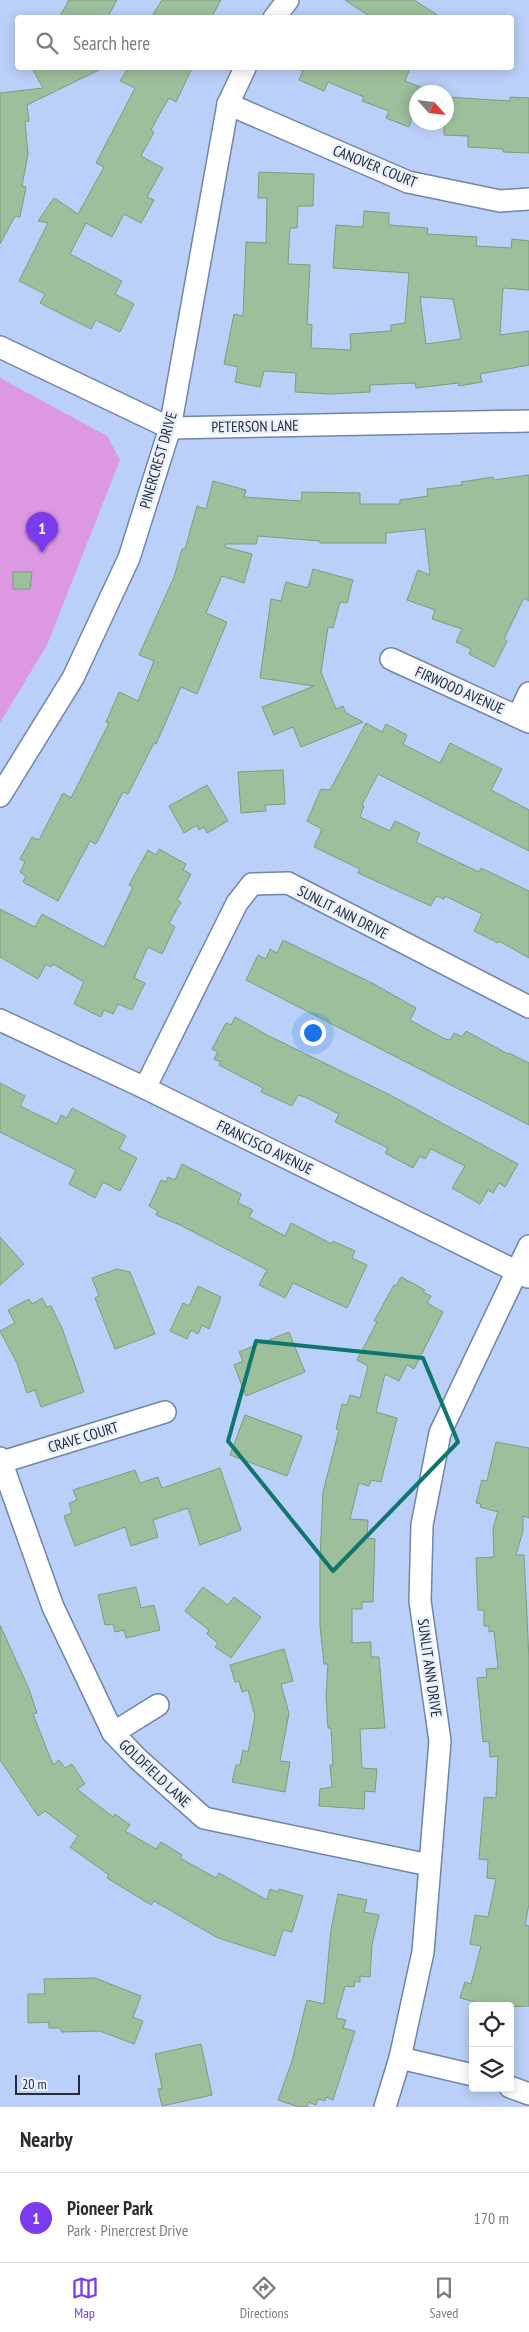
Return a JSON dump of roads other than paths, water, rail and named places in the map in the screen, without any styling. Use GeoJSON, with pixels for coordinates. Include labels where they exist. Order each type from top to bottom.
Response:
{"type":"FeatureCollection","features":[{"type":"Feature","properties":{"kind":"street"},"geometry":{"type":"LineString","coordinates":[[276,15],[288,0]]}},
{"type":"Feature","properties":{"kind":"street","name":"PINERCREST DRIVE"},"geometry":{"type":"LineString","coordinates":[[0,796],[73,678],[129,558],[170,428],[228,104],[244,70]]}},
{"type":"Feature","properties":{"kind":"street","name":"CANOVER COURT"},"geometry":{"type":"LineString","coordinates":[[228,104],[408,182],[500,201],[529,200]]}},
{"type":"Feature","properties":{"kind":"street","name":"PETERSON LANE"},"geometry":{"type":"LineString","coordinates":[[0,347],[170,428],[529,421]]}},
{"type":"Feature","properties":{"kind":"street","name":"FIRWOOD AVENUE"},"geometry":{"type":"LineString","coordinates":[[390,659],[524,719]]}},
{"type":"Feature","properties":{"kind":"street"},"geometry":{"type":"LineString","coordinates":[[524,719],[529,693]]}},
{"type":"Feature","properties":{"kind":"street","name":"SUNLIT ANN DRIVE"},"geometry":{"type":"LineString","coordinates":[[145,1088],[237,903],[252,884],[288,883],[529,1007]]}},
{"type":"Feature","properties":{"kind":"street","name":"FRANCISCO AVENUE"},"geometry":{"type":"LineString","coordinates":[[0,1020],[145,1088],[523,1274]]}},
{"type":"Feature","properties":{"kind":"street","name":"SUNLIT ANN DRIVE"},"geometry":{"type":"LineString","coordinates":[[385,2107],[400,2058],[423,1952],[440,1741],[420,1601],[422,1525],[440,1434],[523,1274],[529,1246]]}},
{"type":"Feature","properties":{"kind":"street","name":"CRAVE COURT"},"geometry":{"type":"LineString","coordinates":[[1,1460],[165,1412]]}},
{"type":"Feature","properties":{"kind":"street","name":"GOLDFIELD LANE"},"geometry":{"type":"LineString","coordinates":[[1,1460],[54,1606],[113,1733],[138,1760],[204,1818],[429,1864]]}},
{"type":"Feature","properties":{"kind":"street"},"geometry":{"type":"LineString","coordinates":[[113,1733],[158,1705]]}},
{"type":"Feature","properties":{"kind":"street"},"geometry":{"type":"LineString","coordinates":[[400,2058],[469,2074]]}},
{"type":"Feature","properties":{"kind":"street"},"geometry":{"type":"LineString","coordinates":[[514,2088],[529,2094]]}},
{"type":"Feature","properties":{"kind":"place","name":"Pioneer Park"},"geometry":{"type":"Point","coordinates":[42,553]}}]}
